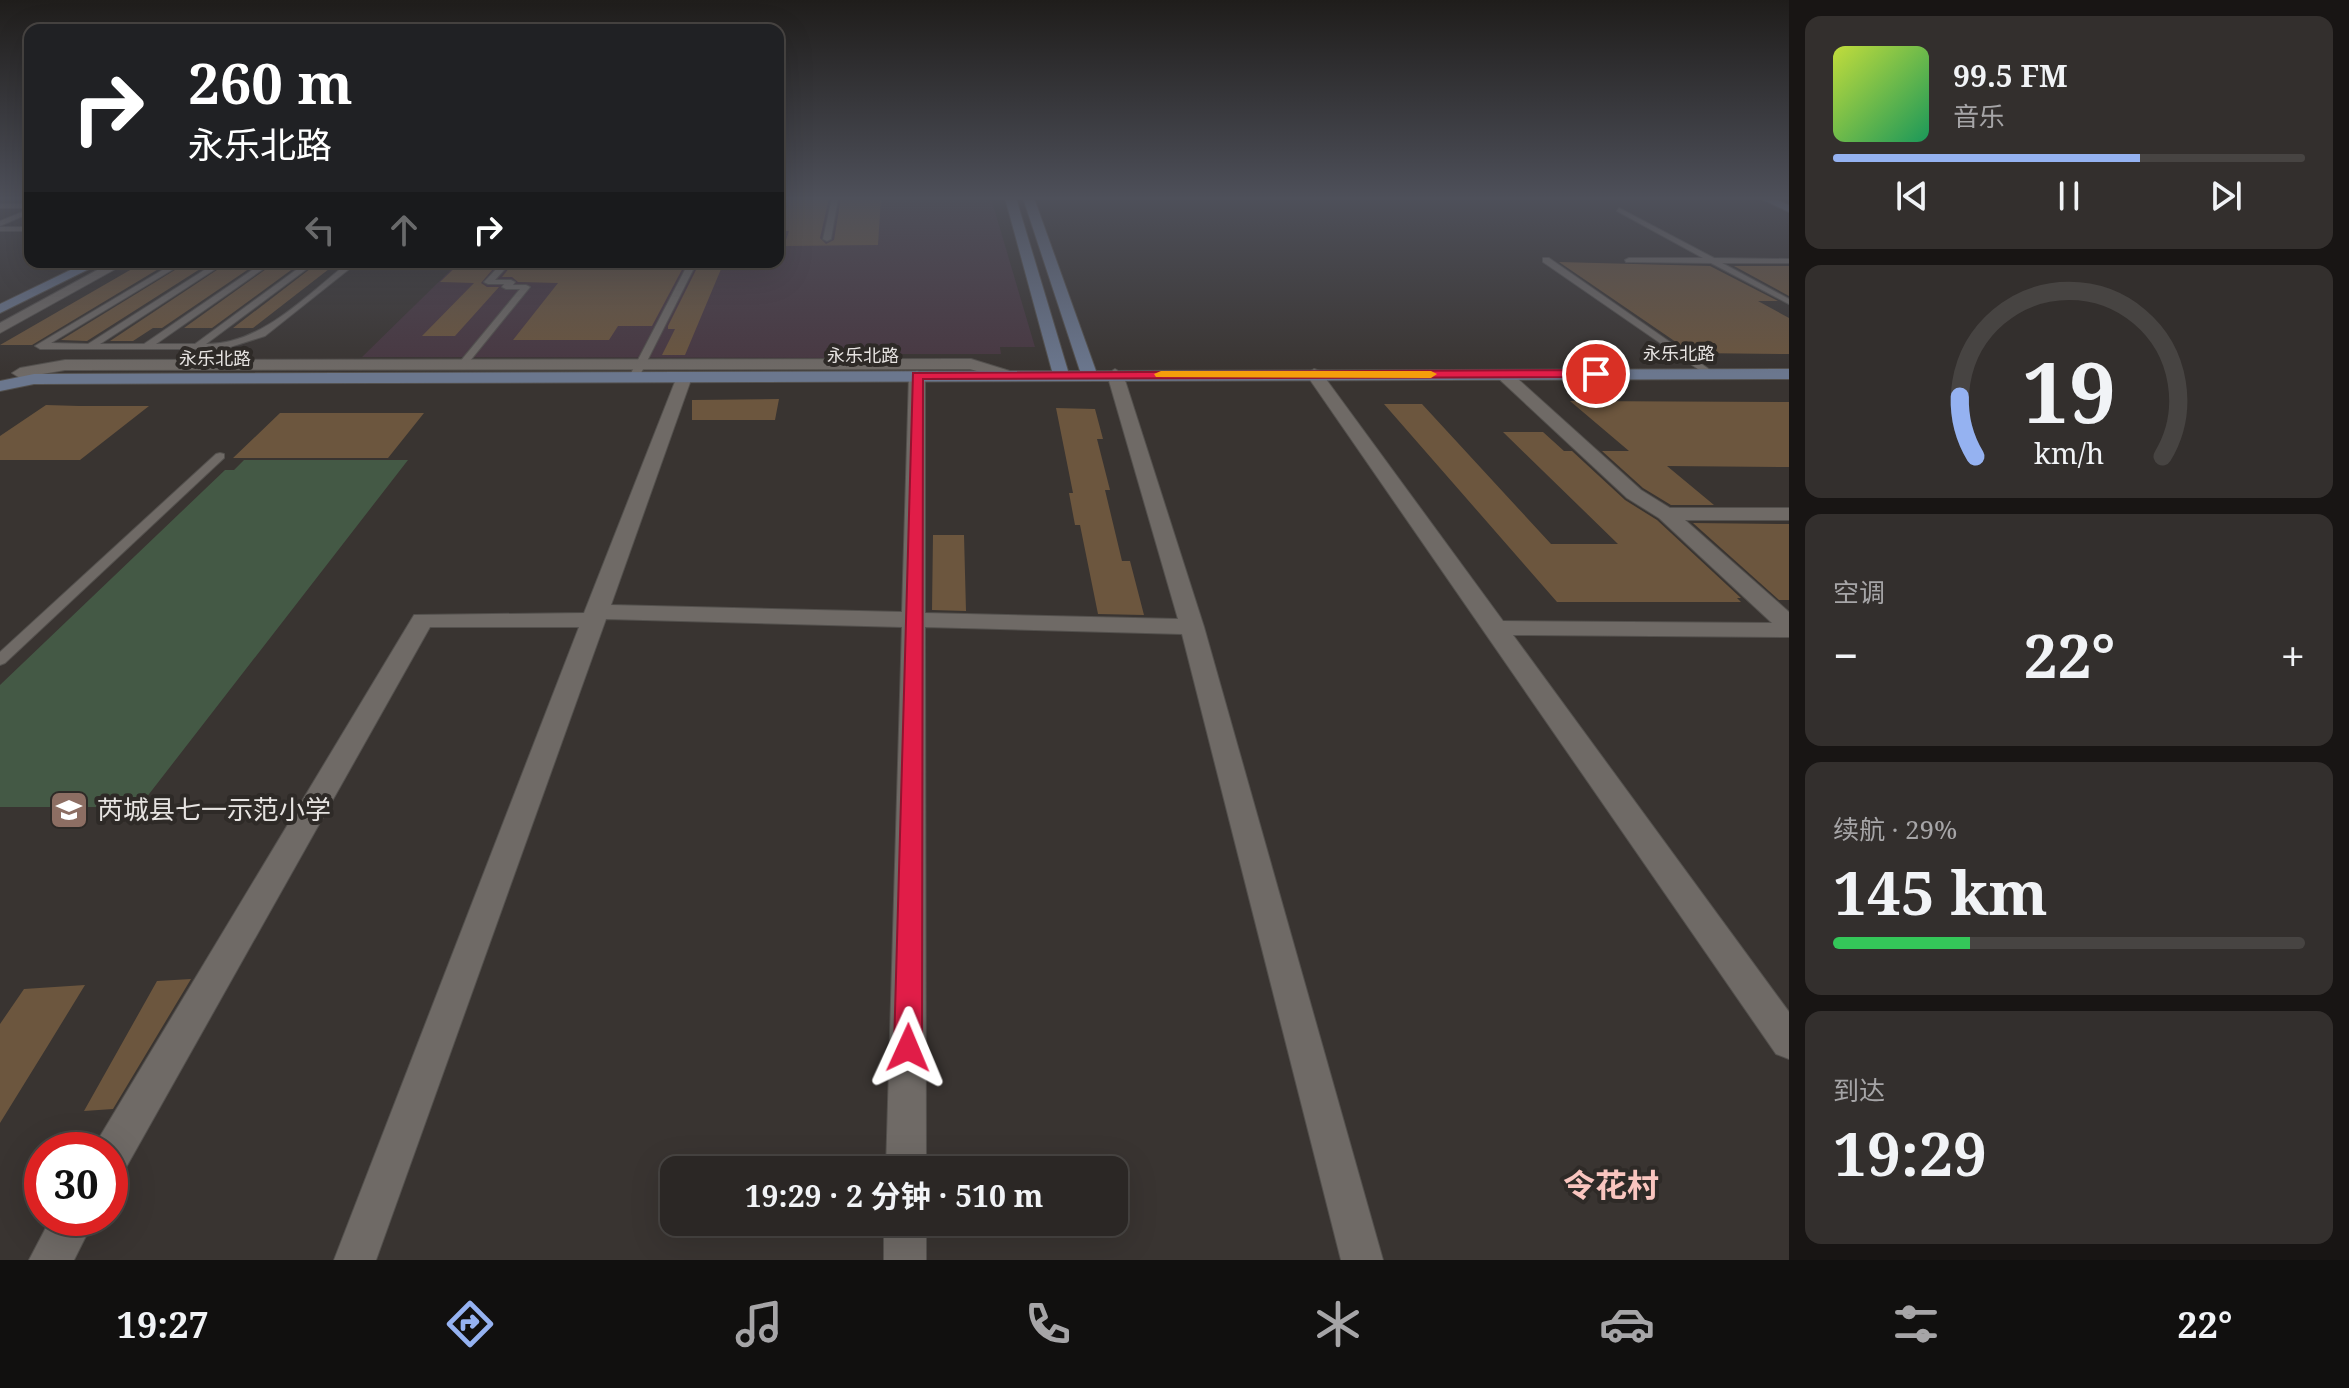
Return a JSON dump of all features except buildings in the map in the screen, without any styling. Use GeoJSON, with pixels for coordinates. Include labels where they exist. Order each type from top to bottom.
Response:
{"type":"FeatureCollection","features":[{"type":"Feature","properties":{"kind":"main road"},"geometry":{"type":"LineString","coordinates":[[1027,257],[1061,375]]}},
{"type":"Feature","properties":{"kind":"main road"},"geometry":{"type":"LineString","coordinates":[[1053,257],[1102,374]]}},
{"type":"Feature","properties":{"kind":"main road"},"geometry":{"type":"LineString","coordinates":[[0,319],[86,268]]}},
{"type":"Feature","properties":{"kind":"main road"},"geometry":{"type":"LineString","coordinates":[[0,309],[66,279]]}},
{"type":"Feature","properties":{"kind":"main road","name":"永乐北路"},"geometry":{"type":"LineString","coordinates":[[0,372],[27,376],[637,371],[684,377],[1789,374]]}},
{"type":"Feature","properties":{"kind":"main road","name":"永乐北路"},"geometry":{"type":"LineString","coordinates":[[0,386],[27,376]]}},
{"type":"Feature","properties":{"kind":"street"},"geometry":{"type":"LineString","coordinates":[[0,329],[111,268]]}},
{"type":"Feature","properties":{"kind":"street"},"geometry":{"type":"LineString","coordinates":[[27,376],[65,365],[462,365],[637,371],[971,364],[1007,375]]}},
{"type":"Feature","properties":{"kind":"street"},"geometry":{"type":"LineString","coordinates":[[1102,374],[1192,627],[1362,1260]]}},
{"type":"Feature","properties":{"kind":"street"},"geometry":{"type":"LineString","coordinates":[[1314,374],[1789,1042]]}},
{"type":"Feature","properties":{"kind":"street"},"geometry":{"type":"LineString","coordinates":[[1503,374],[1634,494],[1666,514],[1789,627]]}},
{"type":"Feature","properties":{"kind":"street"},"geometry":{"type":"LineString","coordinates":[[906,1156],[917,376]]}},
{"type":"Feature","properties":{"kind":"street"},"geometry":{"type":"LineString","coordinates":[[355,1260],[684,377]]}},
{"type":"Feature","properties":{"kind":"street"},"geometry":{"type":"LineString","coordinates":[[1666,514],[1789,514]]}},
{"type":"Feature","properties":{"kind":"street"},"geometry":{"type":"LineString","coordinates":[[125,1132],[422,620],[595,616],[1192,627]]}},
{"type":"Feature","properties":{"kind":"street"},"geometry":{"type":"LineString","coordinates":[[1495,628],[1789,627]]}},
{"type":"Feature","properties":{"kind":"street"},"geometry":{"type":"LineString","coordinates":[[50,1260],[64,1236]]}},
{"type":"Feature","properties":{"kind":"street"},"geometry":{"type":"LineString","coordinates":[[905,1236],[905,1260]]}},
{"type":"Feature","properties":{"kind":"lane"},"geometry":{"type":"LineString","coordinates":[[1704,257],[1789,302]]}},
{"type":"Feature","properties":{"kind":"lane"},"geometry":{"type":"LineString","coordinates":[[1546,260],[1711,374]]}},
{"type":"Feature","properties":{"kind":"lane"},"geometry":{"type":"LineString","coordinates":[[1629,260],[1789,261]]}},
{"type":"Feature","properties":{"kind":"lane"},"geometry":{"type":"LineString","coordinates":[[171,268],[40,346],[221,347],[262,334],[346,268]]}},
{"type":"Feature","properties":{"kind":"lane"},"geometry":{"type":"LineString","coordinates":[[90,346],[213,268]]}},
{"type":"Feature","properties":{"kind":"lane"},"geometry":{"type":"LineString","coordinates":[[146,347],[260,268]]}},
{"type":"Feature","properties":{"kind":"lane"},"geometry":{"type":"LineString","coordinates":[[197,347],[304,268]]}},
{"type":"Feature","properties":{"kind":"lane"},"geometry":{"type":"LineString","coordinates":[[462,365],[526,287],[506,287],[511,282],[488,282],[501,268]]}},
{"type":"Feature","properties":{"kind":"lane"},"geometry":{"type":"LineString","coordinates":[[637,371],[690,268]]}},
{"type":"Feature","properties":{"kind":"lane"},"geometry":{"type":"LineString","coordinates":[[0,660],[220,456]]}},
{"type":"Feature","properties":{"kind":"shaded area"},"geometry":{"type":"Polygon","coordinates":[[[784,257],[1008,257],[1035,347],[1000,347],[1001,354],[861,354],[860,358],[362,357],[453,268],[784,268],[784,257]]]}},
{"type":"Feature","properties":{"kind":"green space"},"geometry":{"type":"Polygon","coordinates":[[[244,460],[408,460],[139,807],[0,807],[0,685],[225,470],[234,470],[244,460]]]}},
{"type":"Feature","properties":{"kind":"slow traffic"},"geometry":{"type":"LineString","coordinates":[[1161,374],[1431,374]]}},
{"type":"Feature","properties":{"kind":"place","name":"芮城县七一示范小学"},"geometry":{"type":"Point","coordinates":[69,810]}},
{"type":"Feature","properties":{"kind":"district","name":"令花村"},"geometry":{"type":"Point","coordinates":[1611,1186]}},
{"type":"Feature","properties":{"kind":"route"},"geometry":{"type":"LineString","coordinates":[[908,1048],[917,376],[1596,374]]}}]}
